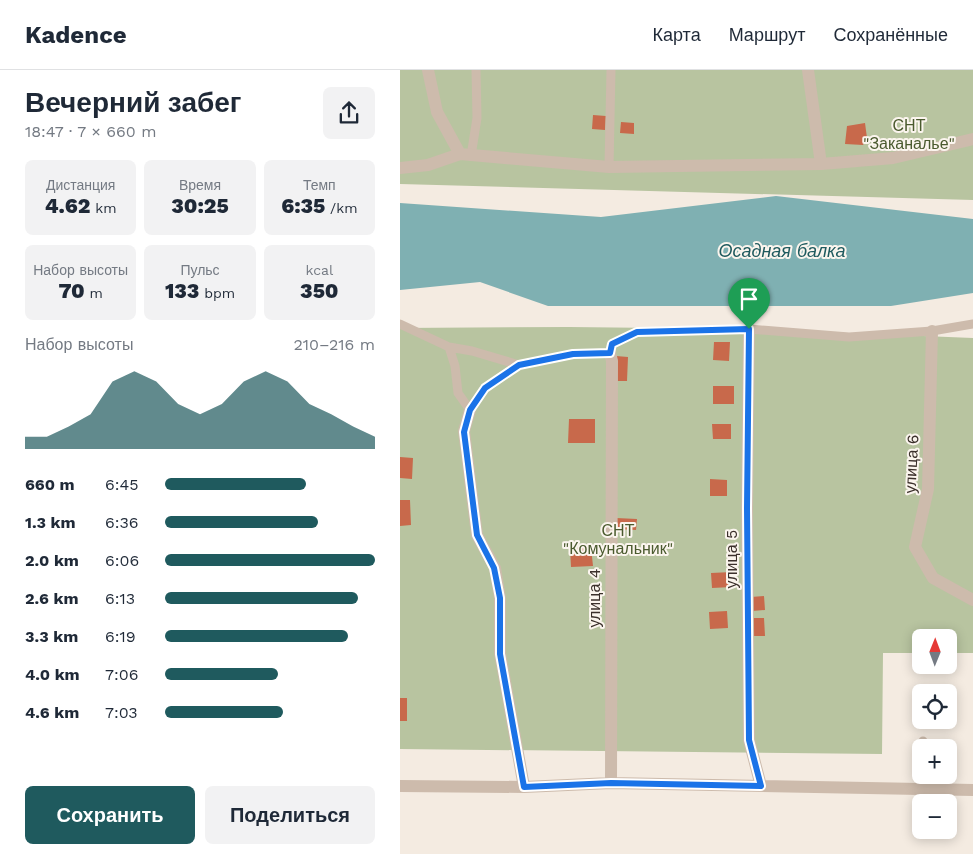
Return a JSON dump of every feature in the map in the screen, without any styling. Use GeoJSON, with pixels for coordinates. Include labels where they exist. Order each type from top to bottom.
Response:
{"type":"FeatureCollection","features":[{"type":"Feature","properties":{"kind":"street"},"geometry":{"type":"LineString","coordinates":[[428,70],[437,112],[465,155]]}},
{"type":"Feature","properties":{"kind":"street"},"geometry":{"type":"LineString","coordinates":[[808,70],[821,164]]}},
{"type":"Feature","properties":{"kind":"street"},"geometry":{"type":"LineString","coordinates":[[400,168],[428,165],[465,155],[610,167],[821,164],[893,158],[973,139]]}},
{"type":"Feature","properties":{"kind":"street","name":"улица 5"},"geometry":{"type":"LineString","coordinates":[[749,329],[747,508],[749,731],[761,786]]}},
{"type":"Feature","properties":{"kind":"street","name":"улица 6"},"geometry":{"type":"LineString","coordinates":[[932,331],[928,489],[915,547],[933,578],[973,600]]}},
{"type":"Feature","properties":{"kind":"street","name":"улица 4"},"geometry":{"type":"LineString","coordinates":[[610,353],[612,361],[611,783]]}},
{"type":"Feature","properties":{"kind":"street"},"geometry":{"type":"LineString","coordinates":[[470,410],[464,432],[477,535],[494,568],[500,598],[500,654],[524,787]]}},
{"type":"Feature","properties":{"kind":"street"},"geometry":{"type":"LineString","coordinates":[[400,786],[524,787],[611,783],[973,790]]}},
{"type":"Feature","properties":{"kind":"lane"},"geometry":{"type":"LineString","coordinates":[[465,155],[477,118],[476,70]]}},
{"type":"Feature","properties":{"kind":"lane"},"geometry":{"type":"LineString","coordinates":[[610,167],[611,70]]}},
{"type":"Feature","properties":{"kind":"lane"},"geometry":{"type":"LineString","coordinates":[[400,324],[449,347],[472,351],[519,365]]}},
{"type":"Feature","properties":{"kind":"lane"},"geometry":{"type":"LineString","coordinates":[[449,347],[455,366],[458,393],[470,410],[485,388],[519,365],[573,354],[610,353],[612,344],[637,332],[749,329],[849,337],[932,331],[973,324]]}},
{"type":"Feature","properties":{"kind":"lane"},"geometry":{"type":"LineString","coordinates":[[926,784],[926,789]]}},
{"type":"Feature","properties":{"kind":"green space","name":"СНТ \"Заканалье\""},"geometry":{"type":"Polygon","coordinates":[[[400,70],[973,70],[973,200],[400,184],[400,70]]]}},
{"type":"Feature","properties":{"kind":"green space","name":"СНТ \"Комунальник\""},"geometry":{"type":"Polygon","coordinates":[[[400,328],[749,329],[973,338],[973,653],[958,653],[958,629],[912,629],[912,653],[883,653],[882,754],[400,749],[400,328]]]}},
{"type":"Feature","properties":{"kind":"water","name":"Осадная балка"},"geometry":{"type":"Polygon","coordinates":[[[776,196],[973,219],[973,293],[891,306],[548,306],[480,282],[400,290],[400,203],[601,217],[776,196]]]}},
{"type":"Feature","properties":{"kind":"building"},"geometry":{"type":"Polygon","coordinates":[[[593,115],[606,116],[605,130],[592,129],[593,115]]]}},
{"type":"Feature","properties":{"kind":"building"},"geometry":{"type":"Polygon","coordinates":[[[621,122],[634,123],[634,134],[620,133],[621,122]]]}},
{"type":"Feature","properties":{"kind":"building"},"geometry":{"type":"Polygon","coordinates":[[[865,123],[867,138],[863,145],[845,144],[847,126],[865,123]]]}},
{"type":"Feature","properties":{"kind":"building"},"geometry":{"type":"Polygon","coordinates":[[[714,342],[730,342],[729,361],[713,360],[714,342]]]}},
{"type":"Feature","properties":{"kind":"building"},"geometry":{"type":"Polygon","coordinates":[[[616,356],[628,357],[627,381],[615,381],[616,356]]]}},
{"type":"Feature","properties":{"kind":"building"},"geometry":{"type":"Polygon","coordinates":[[[713,386],[734,386],[734,404],[713,404],[713,386]]]}},
{"type":"Feature","properties":{"kind":"building"},"geometry":{"type":"Polygon","coordinates":[[[569,419],[595,419],[595,443],[568,443],[569,419]]]}},
{"type":"Feature","properties":{"kind":"building"},"geometry":{"type":"Polygon","coordinates":[[[712,424],[731,424],[731,439],[713,439],[712,424]]]}},
{"type":"Feature","properties":{"kind":"building"},"geometry":{"type":"Polygon","coordinates":[[[400,457],[413,458],[412,479],[400,478],[400,457]]]}},
{"type":"Feature","properties":{"kind":"building"},"geometry":{"type":"Polygon","coordinates":[[[710,479],[727,480],[727,496],[710,496],[710,479]]]}},
{"type":"Feature","properties":{"kind":"building"},"geometry":{"type":"Polygon","coordinates":[[[400,500],[410,500],[411,525],[400,526],[400,500]]]}},
{"type":"Feature","properties":{"kind":"building"},"geometry":{"type":"Polygon","coordinates":[[[616,518],[637,519],[636,530],[616,529],[616,518]]]}},
{"type":"Feature","properties":{"kind":"building"},"geometry":{"type":"Polygon","coordinates":[[[591,547],[593,566],[571,567],[570,548],[591,547]]]}},
{"type":"Feature","properties":{"kind":"building"},"geometry":{"type":"Polygon","coordinates":[[[732,572],[732,587],[712,588],[711,573],[732,572]]]}},
{"type":"Feature","properties":{"kind":"building"},"geometry":{"type":"Polygon","coordinates":[[[764,596],[765,610],[752,611],[751,597],[764,596]]]}},
{"type":"Feature","properties":{"kind":"building"},"geometry":{"type":"Polygon","coordinates":[[[727,611],[728,628],[710,629],[709,612],[727,611]]]}},
{"type":"Feature","properties":{"kind":"building"},"geometry":{"type":"Polygon","coordinates":[[[751,618],[764,618],[765,636],[752,636],[751,618]]]}},
{"type":"Feature","properties":{"kind":"building"},"geometry":{"type":"Polygon","coordinates":[[[400,698],[407,698],[407,721],[400,721],[400,698]]]}},
{"type":"Feature","properties":{"kind":"route"},"geometry":{"type":"LineString","coordinates":[[749,329],[747,508],[749,740],[761,786],[611,783],[524,787],[516,729],[500,654],[500,598],[494,568],[477,535],[464,432],[470,410],[485,388],[519,365],[573,354],[610,353],[612,344],[637,332],[749,329]]}}]}
